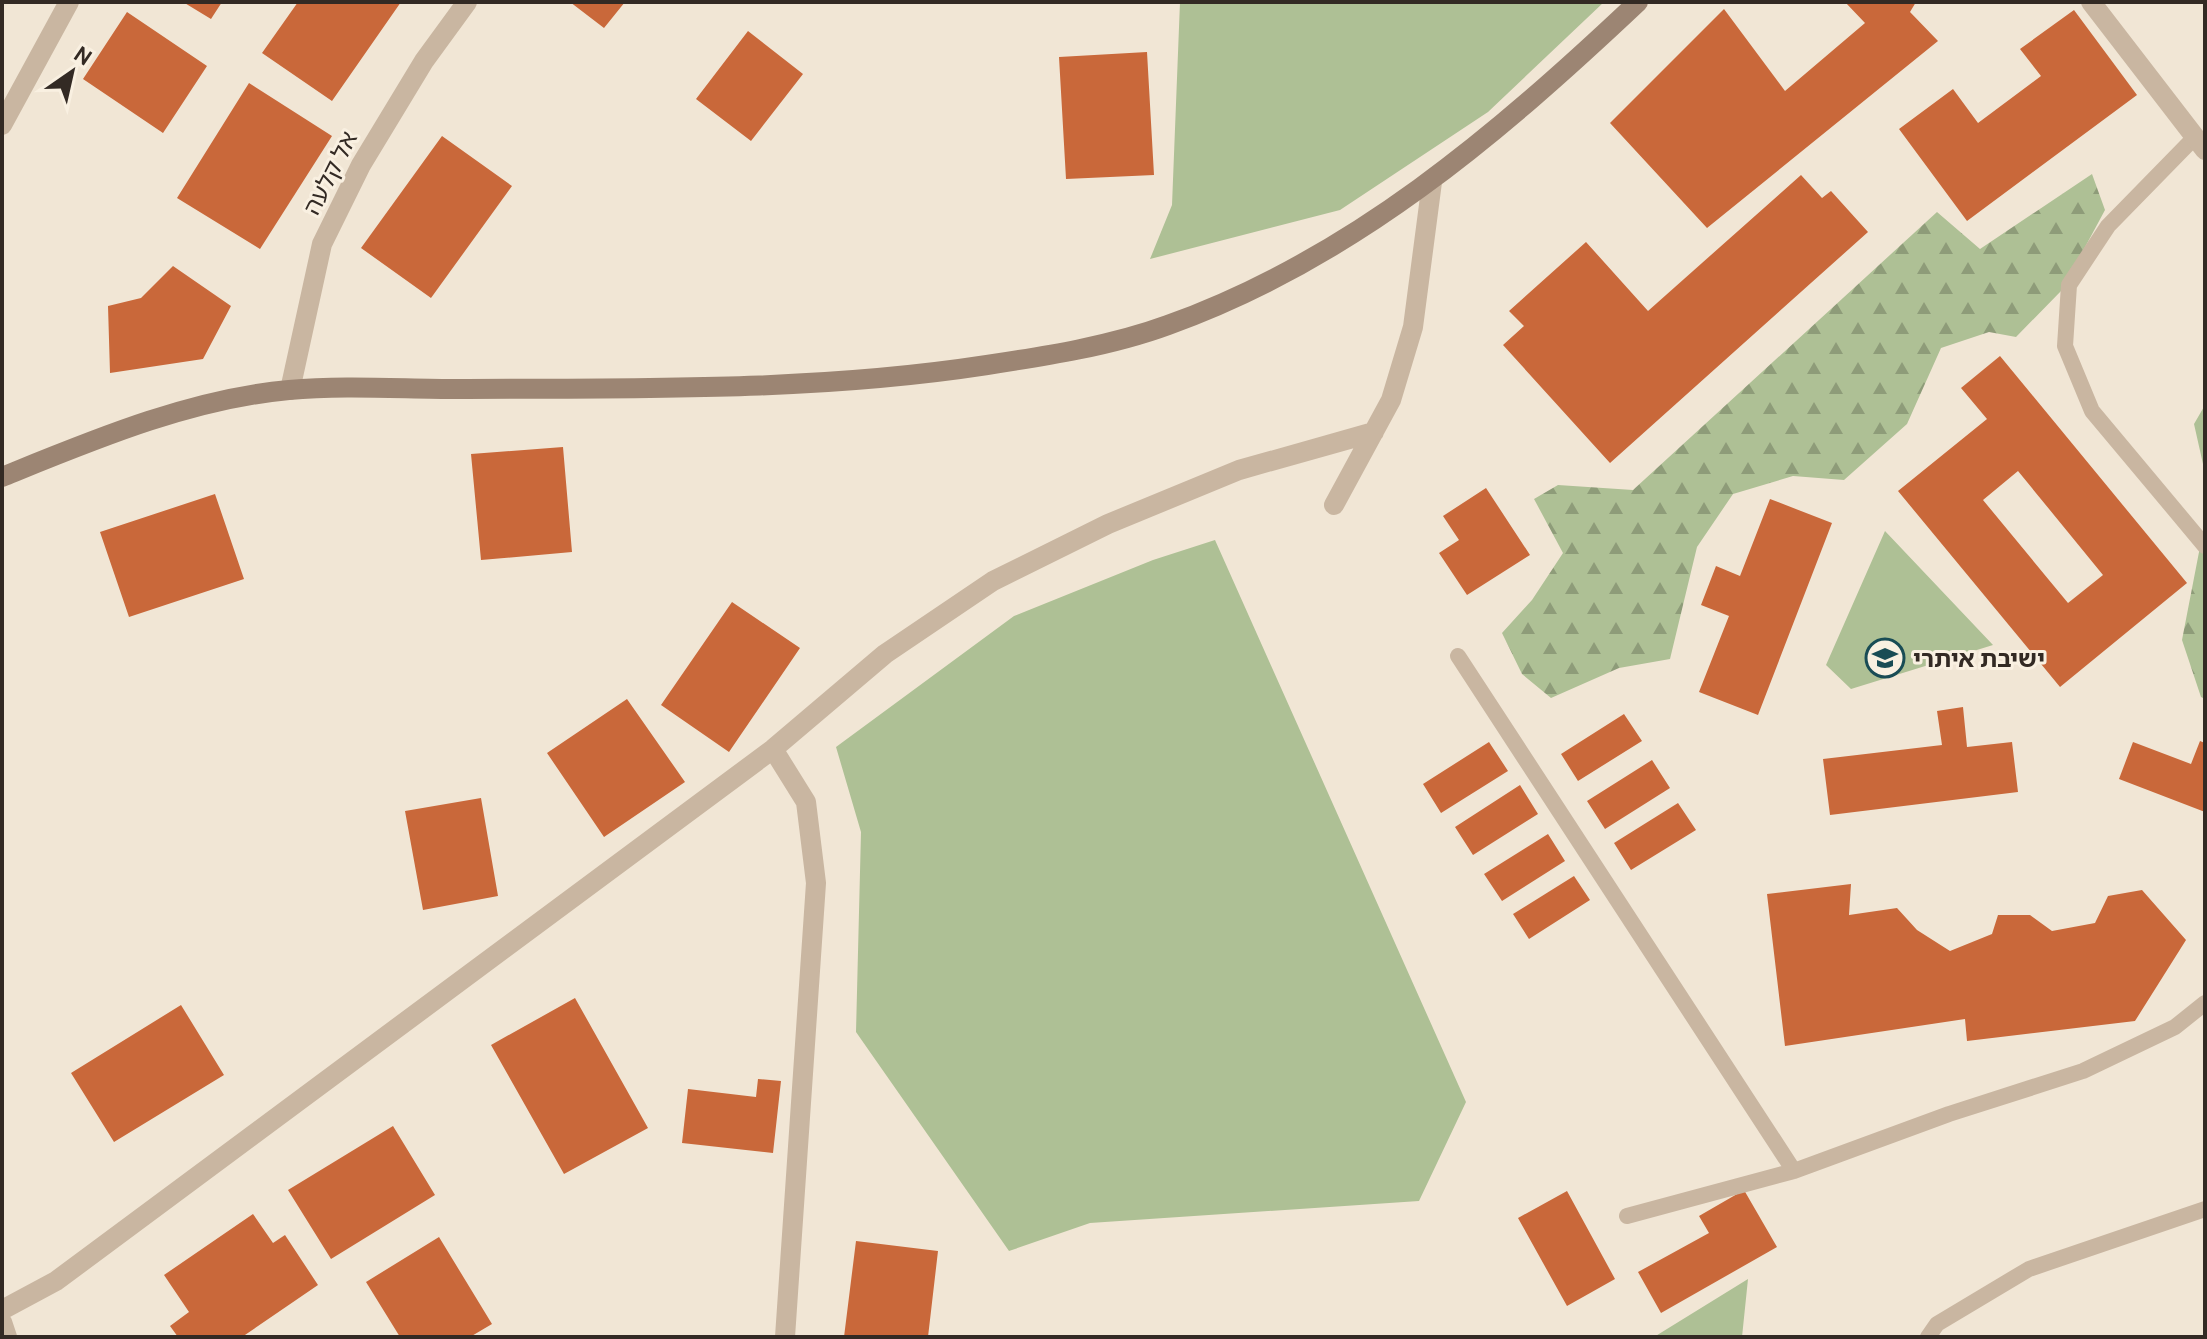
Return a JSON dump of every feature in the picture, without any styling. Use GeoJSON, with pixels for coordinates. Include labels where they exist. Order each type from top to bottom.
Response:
{"type":"FeatureCollection","features":[{"type":"Feature","properties":{"kind":"street"},"geometry":{"type":"LineString","coordinates":[[2,125],[69,2]]}},
{"type":"Feature","properties":{"kind":"street","name":"אל קלעה"},"geometry":{"type":"LineString","coordinates":[[290,390],[322,244],[361,165],[424,61],[467,2]]}},
{"type":"Feature","properties":{"kind":"street"},"geometry":{"type":"LineString","coordinates":[[2,477],[114,434],[201,406],[290,390],[666,388],[891,380],[1042,357],[1165,326],[1256,288],[1352,237],[1432,182],[1535,100],[1638,2]]}},
{"type":"Feature","properties":{"kind":"street"},"geometry":{"type":"LineString","coordinates":[[2091,2],[2200,143]]}},
{"type":"Feature","properties":{"kind":"street"},"geometry":{"type":"LineString","coordinates":[[1334,505],[1391,400],[1413,327],[1432,182]]}},
{"type":"Feature","properties":{"kind":"street"},"geometry":{"type":"LineString","coordinates":[[2,1310],[56,1281],[773,749],[885,654],[993,581],[1108,524],[1239,470],[1374,432]]}},
{"type":"Feature","properties":{"kind":"street"},"geometry":{"type":"LineString","coordinates":[[773,749],[806,802],[816,883],[785,1337]]}},
{"type":"Feature","properties":{"kind":"street"},"geometry":{"type":"LineString","coordinates":[[2,1322],[7,1337]]}},
{"type":"Feature","properties":{"kind":"lane"},"geometry":{"type":"LineString","coordinates":[[2200,143],[2108,226],[2069,285],[2065,346],[2092,411],[2205,546]]}},
{"type":"Feature","properties":{"kind":"lane"},"geometry":{"type":"LineString","coordinates":[[1458,656],[1794,1171]]}},
{"type":"Feature","properties":{"kind":"lane"},"geometry":{"type":"LineString","coordinates":[[1627,1216],[1794,1171],[1949,1114],[2083,1071],[2175,1027],[2205,1003]]}},
{"type":"Feature","properties":{"kind":"lane"},"geometry":{"type":"LineString","coordinates":[[1928,1337],[1937,1324],[2029,1269],[2205,1209]]}},
{"type":"Feature","properties":{"kind":"green space"},"geometry":{"type":"Polygon","coordinates":[[[1180,2],[1604,2],[1488,112],[1340,210],[1150,259],[1172,205],[1180,2]]]}},
{"type":"Feature","properties":{"kind":"green space"},"geometry":{"type":"Polygon","coordinates":[[[2092,174],[2105,210],[2062,290],[2016,337],[1989,332],[1941,348],[1907,424],[1844,480],[1793,476],[1733,494],[1697,547],[1670,659],[1619,668],[1551,698],[1522,674],[1502,633],[1532,600],[1563,553],[1534,499],[1558,485],[1633,490],[1937,212],[1980,249],[2092,174]]]}},
{"type":"Feature","properties":{"kind":"green space"},"geometry":{"type":"Polygon","coordinates":[[[2205,405],[2205,473],[2194,424],[2205,405]]]}},
{"type":"Feature","properties":{"kind":"green space"},"geometry":{"type":"Polygon","coordinates":[[[2205,521],[2205,699],[2201,697],[2182,640],[2205,521]]]}},
{"type":"Feature","properties":{"kind":"green space"},"geometry":{"type":"Polygon","coordinates":[[[1885,531],[1993,645],[1851,689],[1826,665],[1885,531]]]}},
{"type":"Feature","properties":{"kind":"green space"},"geometry":{"type":"Polygon","coordinates":[[[1215,540],[1466,1102],[1419,1201],[1090,1223],[1009,1251],[856,1032],[861,832],[836,747],[1014,616],[1153,560],[1215,540]]]}},
{"type":"Feature","properties":{"kind":"green space"},"geometry":{"type":"Polygon","coordinates":[[[1748,1279],[1742,1337],[1654,1337],[1748,1279]]]}},
{"type":"Feature","properties":{"kind":"building"},"geometry":{"type":"Polygon","coordinates":[[[183,2],[222,2],[211,19],[183,2]]]}},
{"type":"Feature","properties":{"kind":"building"},"geometry":{"type":"Polygon","coordinates":[[[298,2],[401,2],[332,101],[262,53],[298,2]]]}},
{"type":"Feature","properties":{"kind":"building"},"geometry":{"type":"Polygon","coordinates":[[[570,2],[625,2],[604,28],[570,2]]]}},
{"type":"Feature","properties":{"kind":"building"},"geometry":{"type":"Polygon","coordinates":[[[1845,2],[1916,2],[1910,12],[1938,41],[1707,228],[1610,123],[1724,9],[1785,91],[1865,23],[1845,2]]]}},
{"type":"Feature","properties":{"kind":"building"},"geometry":{"type":"Polygon","coordinates":[[[2074,10],[2137,95],[1967,221],[1899,129],[1953,89],[1978,123],[2041,76],[2020,49],[2074,10]]]}},
{"type":"Feature","properties":{"kind":"building"},"geometry":{"type":"Polygon","coordinates":[[[127,12],[207,66],[163,133],[83,79],[127,12]]]}},
{"type":"Feature","properties":{"kind":"building"},"geometry":{"type":"Polygon","coordinates":[[[748,31],[803,74],[751,141],[696,99],[748,31]]]}},
{"type":"Feature","properties":{"kind":"building"},"geometry":{"type":"Polygon","coordinates":[[[1147,52],[1154,175],[1066,179],[1059,57],[1147,52]]]}},
{"type":"Feature","properties":{"kind":"building"},"geometry":{"type":"Polygon","coordinates":[[[249,83],[332,136],[260,249],[177,198],[249,83]]]}},
{"type":"Feature","properties":{"kind":"building"},"geometry":{"type":"Polygon","coordinates":[[[442,136],[512,186],[431,298],[361,248],[442,136]]]}},
{"type":"Feature","properties":{"kind":"building"},"geometry":{"type":"Polygon","coordinates":[[[1801,175],[1822,198],[1831,191],[1868,232],[1610,463],[1503,345],[1524,326],[1509,311],[1586,242],[1648,311],[1801,175]]]}},
{"type":"Feature","properties":{"kind":"building"},"geometry":{"type":"Polygon","coordinates":[[[173,266],[231,306],[203,359],[110,373],[108,306],[141,298],[173,266]]]}},
{"type":"Feature","properties":{"kind":"building"},"geometry":{"type":"Polygon","coordinates":[[[2000,356],[2187,583],[2060,687],[1898,491],[1987,419],[1961,388],[2000,356]],[[2018,471],[1983,500],[2068,603],[2103,575],[2018,471]]]}},
{"type":"Feature","properties":{"kind":"building"},"geometry":{"type":"Polygon","coordinates":[[[563,447],[572,552],[481,560],[471,454],[563,447]]]}},
{"type":"Feature","properties":{"kind":"building"},"geometry":{"type":"Polygon","coordinates":[[[1486,488],[1530,555],[1467,595],[1439,553],[1459,540],[1443,516],[1486,488]]]}},
{"type":"Feature","properties":{"kind":"building"},"geometry":{"type":"Polygon","coordinates":[[[215,494],[244,579],[129,617],[100,532],[215,494]]]}},
{"type":"Feature","properties":{"kind":"building"},"geometry":{"type":"Polygon","coordinates":[[[1770,499],[1832,523],[1758,715],[1699,692],[1729,616],[1701,605],[1716,566],[1740,576],[1770,499]]]}},
{"type":"Feature","properties":{"kind":"building"},"geometry":{"type":"Polygon","coordinates":[[[732,602],[800,648],[729,752],[661,705],[732,602]]]}},
{"type":"Feature","properties":{"kind":"building"},"geometry":{"type":"Polygon","coordinates":[[[627,699],[685,782],[604,837],[547,753],[627,699]]]}},
{"type":"Feature","properties":{"kind":"building"},"geometry":{"type":"Polygon","coordinates":[[[1963,707],[1967,747],[2012,742],[2018,792],[1830,815],[1823,759],[1942,745],[1937,711],[1963,707]]]}},
{"type":"Feature","properties":{"kind":"building"},"geometry":{"type":"Polygon","coordinates":[[[1624,714],[1642,741],[1578,781],[1561,754],[1624,714]]]}},
{"type":"Feature","properties":{"kind":"building"},"geometry":{"type":"Polygon","coordinates":[[[2200,741],[2205,743],[2205,812],[2119,779],[2133,742],[2191,764],[2200,741]]]}},
{"type":"Feature","properties":{"kind":"building"},"geometry":{"type":"Polygon","coordinates":[[[1489,742],[1508,771],[1441,813],[1423,784],[1489,742]]]}},
{"type":"Feature","properties":{"kind":"building"},"geometry":{"type":"Polygon","coordinates":[[[1652,760],[1670,788],[1605,829],[1587,801],[1652,760]]]}},
{"type":"Feature","properties":{"kind":"building"},"geometry":{"type":"Polygon","coordinates":[[[1520,785],[1538,814],[1473,855],[1455,827],[1520,785]]]}},
{"type":"Feature","properties":{"kind":"building"},"geometry":{"type":"Polygon","coordinates":[[[481,798],[498,896],[423,910],[405,811],[481,798]]]}},
{"type":"Feature","properties":{"kind":"building"},"geometry":{"type":"Polygon","coordinates":[[[1678,803],[1696,830],[1631,870],[1614,843],[1678,803]]]}},
{"type":"Feature","properties":{"kind":"building"},"geometry":{"type":"Polygon","coordinates":[[[1548,834],[1565,861],[1502,901],[1484,874],[1548,834]]]}},
{"type":"Feature","properties":{"kind":"building"},"geometry":{"type":"Polygon","coordinates":[[[1574,876],[1590,900],[1529,939],[1513,914],[1574,876]]]}},
{"type":"Feature","properties":{"kind":"building"},"geometry":{"type":"Polygon","coordinates":[[[1851,884],[1849,915],[1897,908],[1917,930],[1950,951],[1992,934],[1998,915],[2030,915],[2052,931],[2095,923],[2108,896],[2142,890],[2186,940],[2135,1021],[1967,1041],[1965,1019],[1785,1046],[1767,894],[1851,884]]]}},
{"type":"Feature","properties":{"kind":"building"},"geometry":{"type":"Polygon","coordinates":[[[575,998],[648,1128],[564,1174],[491,1045],[575,998]]]}},
{"type":"Feature","properties":{"kind":"building"},"geometry":{"type":"Polygon","coordinates":[[[181,1005],[224,1075],[114,1142],[71,1073],[181,1005]]]}},
{"type":"Feature","properties":{"kind":"building"},"geometry":{"type":"Polygon","coordinates":[[[758,1079],[781,1081],[773,1153],[682,1143],[688,1089],[756,1097],[758,1079]]]}},
{"type":"Feature","properties":{"kind":"building"},"geometry":{"type":"Polygon","coordinates":[[[393,1126],[435,1195],[331,1259],[288,1190],[393,1126]]]}},
{"type":"Feature","properties":{"kind":"building"},"geometry":{"type":"Polygon","coordinates":[[[1744,1190],[1777,1247],[1661,1313],[1638,1272],[1709,1233],[1699,1216],[1744,1190]]]}},
{"type":"Feature","properties":{"kind":"building"},"geometry":{"type":"Polygon","coordinates":[[[1567,1191],[1615,1279],[1567,1306],[1518,1218],[1567,1191]]]}},
{"type":"Feature","properties":{"kind":"building"},"geometry":{"type":"Polygon","coordinates":[[[253,1214],[273,1243],[285,1235],[318,1285],[242,1337],[178,1337],[170,1326],[189,1312],[164,1275],[253,1214]]]}},
{"type":"Feature","properties":{"kind":"building"},"geometry":{"type":"Polygon","coordinates":[[[439,1237],[492,1324],[470,1337],[400,1337],[366,1282],[439,1237]]]}},
{"type":"Feature","properties":{"kind":"building"},"geometry":{"type":"Polygon","coordinates":[[[856,1241],[938,1251],[928,1337],[844,1337],[856,1241]]]}},
{"type":"Feature","properties":{"kind":"place","name":"ישיבת איתרי"},"geometry":{"type":"Point","coordinates":[1885,658]}}]}
